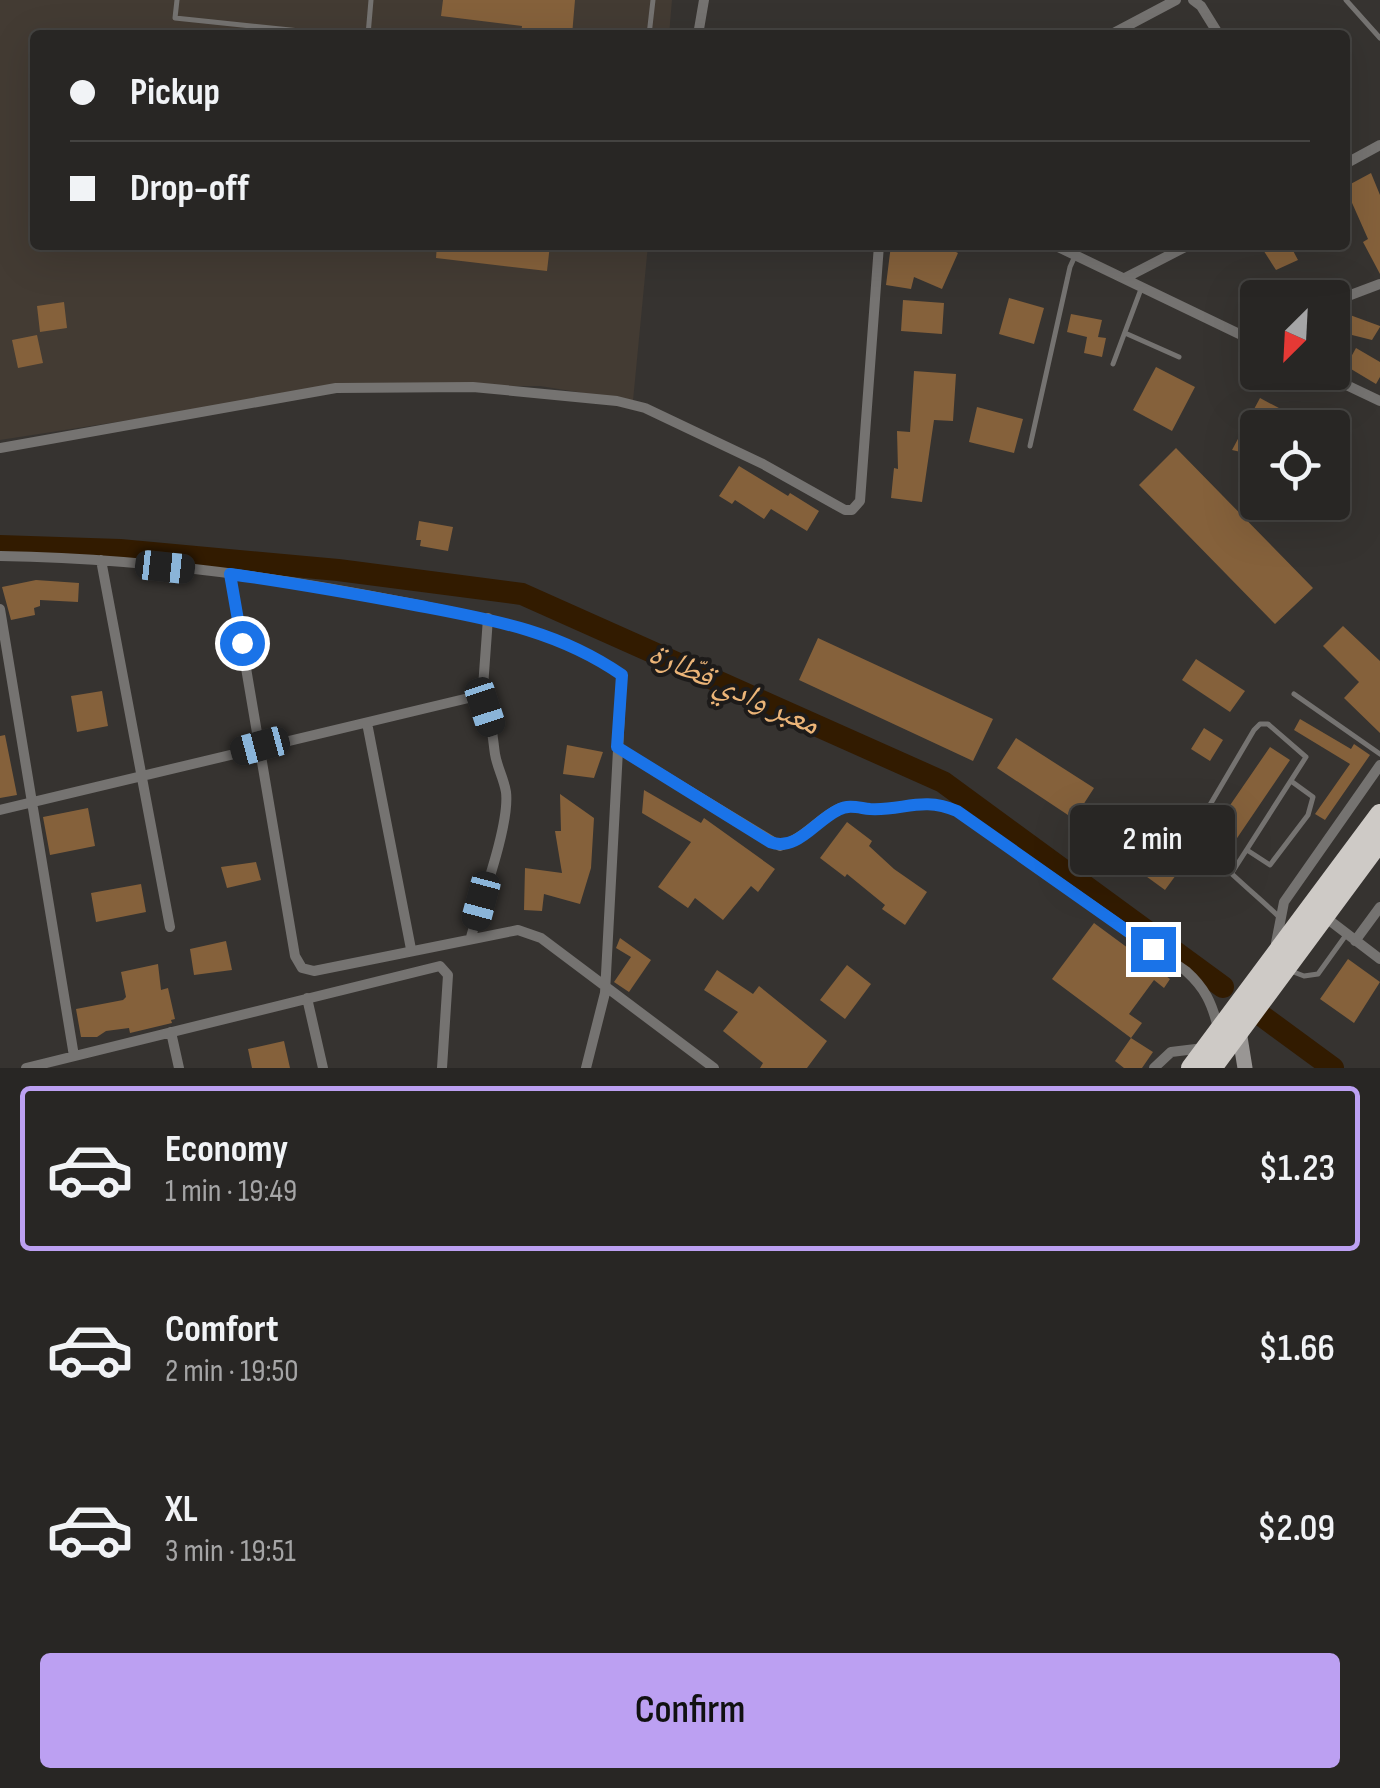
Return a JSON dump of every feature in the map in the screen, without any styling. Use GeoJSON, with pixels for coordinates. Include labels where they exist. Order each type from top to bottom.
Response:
{"type":"FeatureCollection","features":[{"type":"Feature","properties":{"kind":"highway"},"geometry":{"type":"LineString","coordinates":[[1191,1068],[1209,1058],[1380,814]]}},
{"type":"Feature","properties":{"kind":"highway"},"geometry":{"type":"LineString","coordinates":[[1278,964],[1324,916],[1380,841]]}},
{"type":"Feature","properties":{"kind":"main road"},"geometry":{"type":"LineString","coordinates":[[1229,1030],[1245,1068]]}},
{"type":"Feature","properties":{"kind":"street"},"geometry":{"type":"LineString","coordinates":[[699,30],[704,0]]}},
{"type":"Feature","properties":{"kind":"street"},"geometry":{"type":"LineString","coordinates":[[1119,30],[1176,0]]}},
{"type":"Feature","properties":{"kind":"street"},"geometry":{"type":"LineString","coordinates":[[1193,0],[1202,6],[1216,30]]}},
{"type":"Feature","properties":{"kind":"street"},"geometry":{"type":"LineString","coordinates":[[1350,161],[1380,146]]}},
{"type":"Feature","properties":{"kind":"street"},"geometry":{"type":"LineString","coordinates":[[0,448],[336,388],[472,387],[617,401],[645,408],[852,510],[860,501],[880,250]]}},
{"type":"Feature","properties":{"kind":"street"},"geometry":{"type":"LineString","coordinates":[[1064,250],[1240,335]]}},
{"type":"Feature","properties":{"kind":"street"},"geometry":{"type":"LineString","coordinates":[[1124,278],[1178,250]]}},
{"type":"Feature","properties":{"kind":"street"},"geometry":{"type":"LineString","coordinates":[[1350,295],[1380,284]]}},
{"type":"Feature","properties":{"kind":"street"},"geometry":{"type":"LineString","coordinates":[[1350,386],[1380,401]]}},
{"type":"Feature","properties":{"kind":"street"},"geometry":{"type":"LineString","coordinates":[[0,556],[101,560],[337,589],[488,618],[581,648],[622,675],[606,986],[586,1068]]}},
{"type":"Feature","properties":{"kind":"street"},"geometry":{"type":"LineString","coordinates":[[101,560],[170,927]]}},
{"type":"Feature","properties":{"kind":"street"},"geometry":{"type":"LineString","coordinates":[[230,574],[296,956],[302,968],[314,971],[471,937],[528,932],[714,1068]]}},
{"type":"Feature","properties":{"kind":"street"},"geometry":{"type":"LineString","coordinates":[[0,609],[74,1056]]}},
{"type":"Feature","properties":{"kind":"street"},"geometry":{"type":"LineString","coordinates":[[471,937],[501,828],[506,794],[494,732],[482,701],[488,618]]}},
{"type":"Feature","properties":{"kind":"street"},"geometry":{"type":"LineString","coordinates":[[0,810],[471,696],[482,701]]}},
{"type":"Feature","properties":{"kind":"street"},"geometry":{"type":"LineString","coordinates":[[366,723],[410,949]]}},
{"type":"Feature","properties":{"kind":"street"},"geometry":{"type":"LineString","coordinates":[[617,747],[780,846],[794,842],[842,807],[873,809],[914,803],[940,804],[957,811],[1194,978],[1229,1030]]}},
{"type":"Feature","properties":{"kind":"street"},"geometry":{"type":"LineString","coordinates":[[1278,964],[1284,902],[1380,765]]}},
{"type":"Feature","properties":{"kind":"street"},"geometry":{"type":"LineString","coordinates":[[1351,938],[1380,907]]}},
{"type":"Feature","properties":{"kind":"street"},"geometry":{"type":"LineString","coordinates":[[1324,916],[1380,959]]}},
{"type":"Feature","properties":{"kind":"street"},"geometry":{"type":"LineString","coordinates":[[28,1068],[440,966],[448,975],[442,1068]]}},
{"type":"Feature","properties":{"kind":"street"},"geometry":{"type":"LineString","coordinates":[[307,998],[323,1068]]}},
{"type":"Feature","properties":{"kind":"street"},"geometry":{"type":"LineString","coordinates":[[171,1032],[179,1068]]}},
{"type":"Feature","properties":{"kind":"street"},"geometry":{"type":"LineString","coordinates":[[1154,1068],[1171,1052],[1209,1058]]}},
{"type":"Feature","properties":{"kind":"lane"},"geometry":{"type":"LineString","coordinates":[[177,0],[175,18],[291,30]]}},
{"type":"Feature","properties":{"kind":"lane"},"geometry":{"type":"LineString","coordinates":[[368,30],[371,0]]}},
{"type":"Feature","properties":{"kind":"lane"},"geometry":{"type":"LineString","coordinates":[[649,30],[652,0]]}},
{"type":"Feature","properties":{"kind":"lane"},"geometry":{"type":"LineString","coordinates":[[1346,0],[1380,38]]}},
{"type":"Feature","properties":{"kind":"lane"},"geometry":{"type":"LineString","coordinates":[[1030,446],[1075,256]]}},
{"type":"Feature","properties":{"kind":"lane"},"geometry":{"type":"LineString","coordinates":[[1113,364],[1142,286]]}},
{"type":"Feature","properties":{"kind":"lane"},"geometry":{"type":"LineString","coordinates":[[1125,333],[1179,357]]}},
{"type":"Feature","properties":{"kind":"lane"},"geometry":{"type":"LineString","coordinates":[[1294,694],[1380,754]]}},
{"type":"Feature","properties":{"kind":"lane"},"geometry":{"type":"LineString","coordinates":[[1233,871],[1306,756],[1268,724],[1260,724],[1194,832],[1200,845],[1233,871],[1280,918]]}},
{"type":"Feature","properties":{"kind":"lane"},"geometry":{"type":"LineString","coordinates":[[1247,850],[1270,865],[1308,815],[1313,797],[1291,781]]}},
{"type":"Feature","properties":{"kind":"lane"},"geometry":{"type":"LineString","coordinates":[[1278,964],[1304,976],[1318,974],[1351,938]]}},
{"type":"Feature","properties":{"kind":"shaded area"},"geometry":{"type":"Polygon","coordinates":[[[0,0],[672,0],[669,30],[30,30],[30,250],[648,250],[633,401],[540,386],[336,388],[0,440],[0,0]]]}},
{"type":"Feature","properties":{"kind":"building"},"geometry":{"type":"Polygon","coordinates":[[[443,0],[575,0],[572,30],[522,30],[522,26],[441,16],[443,0]]]}},
{"type":"Feature","properties":{"kind":"building"},"geometry":{"type":"Polygon","coordinates":[[[1371,173],[1380,195],[1380,274],[1363,242],[1368,239],[1350,198],[1350,184],[1371,173]]]}},
{"type":"Feature","properties":{"kind":"building"},"geometry":{"type":"Polygon","coordinates":[[[437,250],[549,250],[547,271],[436,258],[437,250]]]}},
{"type":"Feature","properties":{"kind":"building"},"geometry":{"type":"Polygon","coordinates":[[[890,250],[958,253],[942,289],[914,277],[911,289],[886,285],[890,250]]]}},
{"type":"Feature","properties":{"kind":"building"},"geometry":{"type":"Polygon","coordinates":[[[1263,250],[1293,250],[1298,260],[1276,270],[1263,250]]]}},
{"type":"Feature","properties":{"kind":"building"},"geometry":{"type":"Polygon","coordinates":[[[1009,298],[1044,308],[1034,344],[999,334],[1009,298]]]}},
{"type":"Feature","properties":{"kind":"building"},"geometry":{"type":"Polygon","coordinates":[[[903,300],[944,303],[942,334],[901,331],[903,300]]]}},
{"type":"Feature","properties":{"kind":"building"},"geometry":{"type":"Polygon","coordinates":[[[64,302],[67,328],[40,332],[37,306],[64,302]]]}},
{"type":"Feature","properties":{"kind":"building"},"geometry":{"type":"Polygon","coordinates":[[[1071,314],[1102,320],[1098,337],[1106,338],[1102,357],[1084,353],[1087,337],[1067,332],[1071,314]]]}},
{"type":"Feature","properties":{"kind":"building"},"geometry":{"type":"Polygon","coordinates":[[[1350,315],[1380,326],[1372,340],[1350,334],[1350,315]]]}},
{"type":"Feature","properties":{"kind":"building"},"geometry":{"type":"Polygon","coordinates":[[[37,335],[43,363],[18,368],[12,340],[37,335]]]}},
{"type":"Feature","properties":{"kind":"building"},"geometry":{"type":"Polygon","coordinates":[[[1356,348],[1380,362],[1376,384],[1350,368],[1356,348]]]}},
{"type":"Feature","properties":{"kind":"building"},"geometry":{"type":"Polygon","coordinates":[[[1156,367],[1195,387],[1172,431],[1133,410],[1156,367]]]}},
{"type":"Feature","properties":{"kind":"building"},"geometry":{"type":"Polygon","coordinates":[[[914,371],[956,374],[953,421],[934,420],[922,502],[891,498],[894,468],[898,469],[897,431],[910,432],[914,371]]]}},
{"type":"Feature","properties":{"kind":"building"},"geometry":{"type":"Polygon","coordinates":[[[1260,398],[1283,410],[1254,410],[1260,398]]]}},
{"type":"Feature","properties":{"kind":"building"},"geometry":{"type":"Polygon","coordinates":[[[977,407],[1023,419],[1014,453],[969,442],[977,407]]]}},
{"type":"Feature","properties":{"kind":"building"},"geometry":{"type":"Polygon","coordinates":[[[1240,435],[1240,452],[1232,450],[1240,435]]]}},
{"type":"Feature","properties":{"kind":"building"},"geometry":{"type":"Polygon","coordinates":[[[1176,448],[1240,513],[1240,520],[1246,520],[1313,588],[1275,624],[1139,485],[1176,448]]]}},
{"type":"Feature","properties":{"kind":"building"},"geometry":{"type":"Polygon","coordinates":[[[739,466],[819,511],[807,531],[771,509],[764,519],[735,500],[732,504],[719,496],[739,466]]]}},
{"type":"Feature","properties":{"kind":"building"},"geometry":{"type":"Polygon","coordinates":[[[419,521],[453,527],[448,551],[420,546],[421,540],[416,540],[419,521]]]}},
{"type":"Feature","properties":{"kind":"building"},"geometry":{"type":"Polygon","coordinates":[[[36,580],[79,583],[78,602],[40,600],[40,606],[34,608],[35,615],[11,620],[2,587],[36,580]]]}},
{"type":"Feature","properties":{"kind":"building"},"geometry":{"type":"Polygon","coordinates":[[[1343,626],[1380,661],[1380,733],[1344,698],[1359,682],[1323,646],[1343,626]]]}},
{"type":"Feature","properties":{"kind":"building"},"geometry":{"type":"Polygon","coordinates":[[[818,638],[993,719],[973,761],[799,680],[818,638]]]}},
{"type":"Feature","properties":{"kind":"building"},"geometry":{"type":"Polygon","coordinates":[[[1196,659],[1245,691],[1230,712],[1182,680],[1196,659]]]}},
{"type":"Feature","properties":{"kind":"building"},"geometry":{"type":"Polygon","coordinates":[[[102,691],[108,726],[77,732],[71,696],[102,691]]]}},
{"type":"Feature","properties":{"kind":"building"},"geometry":{"type":"Polygon","coordinates":[[[1300,719],[1351,749],[1354,744],[1370,755],[1325,820],[1315,814],[1350,764],[1294,730],[1300,719]]]}},
{"type":"Feature","properties":{"kind":"building"},"geometry":{"type":"Polygon","coordinates":[[[1204,728],[1223,740],[1210,761],[1191,749],[1204,728]]]}},
{"type":"Feature","properties":{"kind":"building"},"geometry":{"type":"Polygon","coordinates":[[[5,735],[17,795],[0,798],[0,736],[5,735]]]}},
{"type":"Feature","properties":{"kind":"building"},"geometry":{"type":"Polygon","coordinates":[[[1016,738],[1094,788],[1074,819],[997,768],[1016,738]]]}},
{"type":"Feature","properties":{"kind":"building"},"geometry":{"type":"Polygon","coordinates":[[[567,745],[603,752],[594,778],[563,774],[567,745]]]}},
{"type":"Feature","properties":{"kind":"building"},"geometry":{"type":"Polygon","coordinates":[[[1270,747],[1290,760],[1231,847],[1211,833],[1270,747]]]}},
{"type":"Feature","properties":{"kind":"building"},"geometry":{"type":"Polygon","coordinates":[[[644,790],[701,823],[704,818],[775,869],[758,892],[751,886],[723,920],[695,898],[688,908],[658,887],[691,842],[642,813],[644,790]]]}},
{"type":"Feature","properties":{"kind":"building"},"geometry":{"type":"Polygon","coordinates":[[[560,794],[594,818],[591,868],[580,904],[544,894],[542,911],[524,910],[525,868],[562,873],[555,831],[561,831],[560,794]]]}},
{"type":"Feature","properties":{"kind":"building"},"geometry":{"type":"Polygon","coordinates":[[[88,808],[95,846],[50,855],[43,817],[88,808]]]}},
{"type":"Feature","properties":{"kind":"building"},"geometry":{"type":"Polygon","coordinates":[[[1132,820],[1187,860],[1165,890],[1110,850],[1132,820]]]}},
{"type":"Feature","properties":{"kind":"building"},"geometry":{"type":"Polygon","coordinates":[[[847,822],[872,841],[869,846],[894,869],[927,892],[905,925],[882,909],[885,905],[847,874],[845,877],[820,858],[847,822]]]}},
{"type":"Feature","properties":{"kind":"building"},"geometry":{"type":"Polygon","coordinates":[[[256,862],[261,880],[227,888],[221,867],[256,862]]]}},
{"type":"Feature","properties":{"kind":"building"},"geometry":{"type":"Polygon","coordinates":[[[141,884],[146,912],[96,922],[91,893],[141,884]]]}},
{"type":"Feature","properties":{"kind":"building"},"geometry":{"type":"Polygon","coordinates":[[[1094,923],[1170,979],[1164,988],[1154,980],[1129,1014],[1142,1023],[1131,1038],[1052,979],[1094,923]]]}},
{"type":"Feature","properties":{"kind":"building"},"geometry":{"type":"Polygon","coordinates":[[[620,938],[651,960],[629,992],[614,982],[631,957],[616,948],[620,938]]]}},
{"type":"Feature","properties":{"kind":"building"},"geometry":{"type":"Polygon","coordinates":[[[226,941],[232,970],[194,975],[190,949],[226,941]]]}},
{"type":"Feature","properties":{"kind":"building"},"geometry":{"type":"Polygon","coordinates":[[[1348,959],[1380,982],[1354,1023],[1320,999],[1348,959]]]}},
{"type":"Feature","properties":{"kind":"building"},"geometry":{"type":"Polygon","coordinates":[[[158,964],[161,990],[168,988],[175,1019],[172,1023],[130,1033],[129,1028],[81,1037],[76,1009],[123,1000],[126,997],[121,972],[158,964]]]}},
{"type":"Feature","properties":{"kind":"building"},"geometry":{"type":"Polygon","coordinates":[[[847,965],[871,984],[845,1019],[820,1000],[847,965]]]}},
{"type":"Feature","properties":{"kind":"building"},"geometry":{"type":"Polygon","coordinates":[[[717,970],[753,994],[759,986],[827,1041],[807,1068],[760,1068],[763,1063],[723,1031],[738,1012],[704,990],[717,970]]]}},
{"type":"Feature","properties":{"kind":"building"},"geometry":{"type":"Polygon","coordinates":[[[1131,1038],[1153,1052],[1142,1068],[1124,1068],[1115,1061],[1131,1038]]]}},
{"type":"Feature","properties":{"kind":"building"},"geometry":{"type":"Polygon","coordinates":[[[284,1041],[290,1068],[252,1068],[248,1049],[284,1041]]]}},
{"type":"Feature","properties":{"kind":"waterway","name":"معبر وادي قطّارة"},"geometry":{"type":"LineString","coordinates":[[0,546],[120,550],[338,570],[522,594],[943,782],[1223,987]]}},
{"type":"Feature","properties":{"kind":"waterway","name":"معبر وادي قطّارة"},"geometry":{"type":"LineString","coordinates":[[1262,1016],[1333,1068]]}},
{"type":"Feature","properties":{"kind":"route"},"geometry":{"type":"LineString","coordinates":[[242,643],[230,574],[337,589],[488,618],[581,648],[622,675],[617,747],[770,842],[780,846],[794,842],[842,807],[940,804],[957,811],[1153,949]]}}]}
